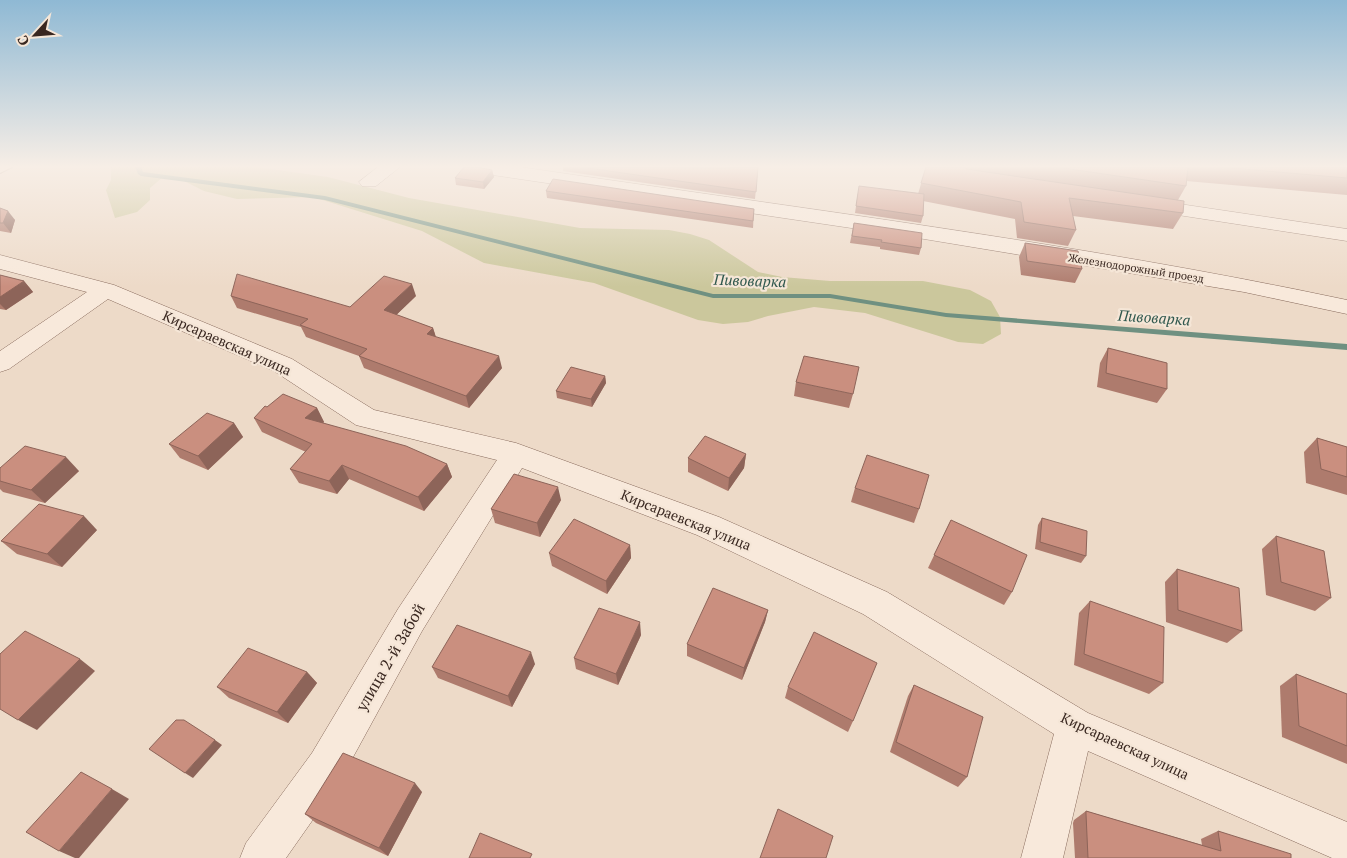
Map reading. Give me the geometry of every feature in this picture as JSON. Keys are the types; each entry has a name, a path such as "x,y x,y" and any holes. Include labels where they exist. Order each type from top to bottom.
{"street":[{"name":"Железнодорожный проезд","path":"752,207 902,229 1244,285 1347,307"},
{"path":"1164,207 1347,235"},
{"name":"Кирсараевская улица","path":"0,262 106,290 282,365 366,418 516,454 708,526 875,603 1076,726 1347,843"},
{"path":"0,363 106,290"},
{"name":"улица 2-й Забой","path":"261,858 326,767 410,620 516,454"},
{"path":"1042,858 1076,726"}],"shaded area":[{"path":"111,207 142,207 137,212 115,218"},
{"path":"345,207 461,207 580,228 669,230 690,234 709,240 758,272 782,277 830,281 923,281 970,290 991,301 1000,317 1001,334 983,344 958,342 865,313 814,307 748,322 723,324 698,320 594,283 484,263 422,231"}],"building":[{"path":"657,207 741,207 754,209 753,221"},
{"path":"863,207 923,207 923,216"},
{"path":"1022,207 1071,207 1076,230 1024,222"},
{"path":"1138,207 1183,207 1183,213"},
{"path":"0,208 8,211 3,223 0,223"},
{"path":"854,223 922,233 921,248 852,236"},
{"path":"1025,243 1078,251 1082,269 1027,261"},
{"path":"237,274 350,307 384,276 412,284 384,310 433,328 427,334 499,356 466,396 359,356 367,349 300,325 308,319 231,296"},
{"path":"0,275 24,281 0,297"},
{"path":"1108,348 1167,363 1167,389 1106,373"},
{"path":"804,356 859,367 853,394 796,382"},
{"path":"571,367 605,376 591,399 556,391"},
{"path":"283,394 317,408 305,418 406,446 447,464 418,497 342,465 329,481 290,469 312,444 254,418 265,406 267,407"},
{"path":"207,413 234,423 198,456 169,444"},
{"path":"705,436 746,454 729,478 688,458"},
{"path":"1317,438 1347,447 1347,477 1321,469"},
{"path":"25,446 66,457 31,490 0,481 0,468"},
{"path":"867,455 929,475 919,509 855,488"},
{"path":"514,474 558,487 537,523 491,509"},
{"path":"39,504 84,516 47,554 1,541"},
{"path":"1042,518 1087,531 1086,556 1040,542"},
{"path":"574,519 630,545 606,581 549,553"},
{"path":"951,520 1027,555 1012,592 934,555"},
{"path":"1276,536 1324,551 1331,598 1281,582"},
{"path":"1177,569 1239,588 1242,631 1178,610"},
{"path":"713,588 768,610 744,668 687,644"},
{"path":"1090,601 1164,627 1163,683 1084,654"},
{"path":"599,608 640,622 616,674 574,658"},
{"path":"457,625 531,652 508,696 432,667"},
{"path":"25,631 80,659 18,720 0,709 0,654"},
{"path":"814,632 877,663 853,721 788,687"},
{"path":"248,648 307,672 277,712 217,687"},
{"path":"1296,674 1347,694 1347,746 1299,726"},
{"path":"914,685 983,717 967,777 896,742"},
{"path":"176,720 184,720 215,740 185,773 149,749"},
{"path":"343,753 415,783 379,848 305,814"},
{"path":"81,772 112,789 59,851 26,832"},
{"path":"778,809 833,836 826,858 760,858"},
{"path":"1086,811 1221,851 1218,831 1291,854 1291,858 1088,858"},
{"path":"480,833 532,854 530,858 469,858"}],"waterway":[{"name":"Пивоварка","path":"361,207 713,296 830,296 946,315 1347,347"}]}
